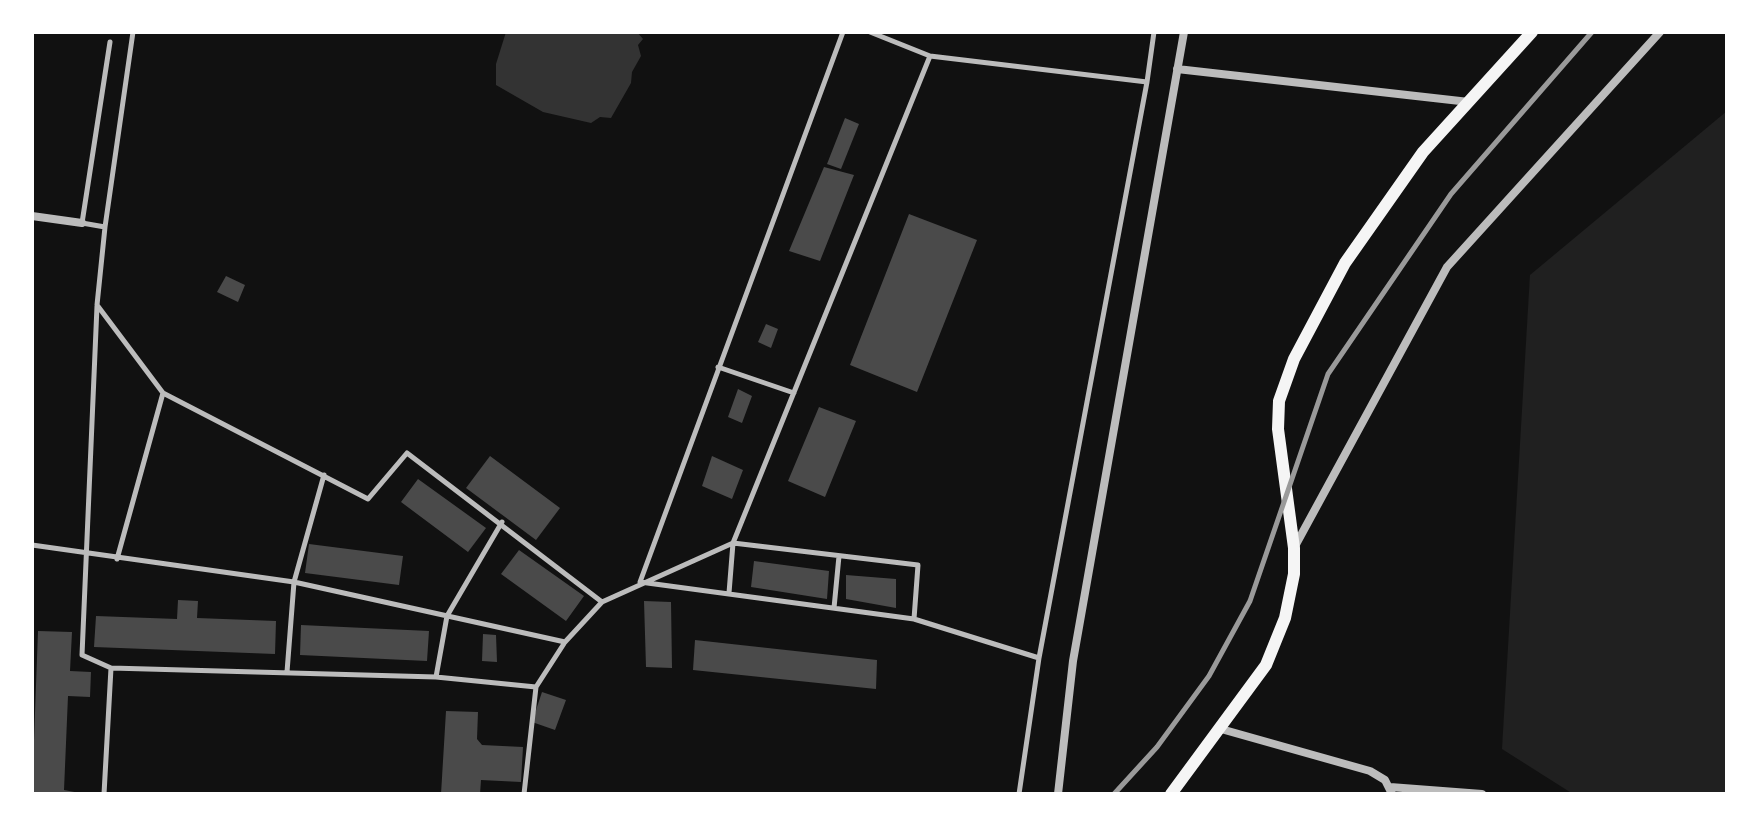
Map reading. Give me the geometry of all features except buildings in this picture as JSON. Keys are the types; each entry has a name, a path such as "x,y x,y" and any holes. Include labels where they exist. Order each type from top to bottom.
{"main road":[{"path":"1171,794 1266,665 1281,630 1294,574 1294,548 1278,429 1279,401 1294,359 1345,263 1423,152 1532,32"}],"street":[{"path":"1058,794 1073,661 1184,32"},
{"path":"1294,548 1447,267 1660,32"},
{"path":"1177,69 1469,102"},
{"path":"32,216 82,223"},
{"path":"1221,729 1361,767 1378,775 1391,791 1482,794"}],"lane":[{"path":"133,32 97,305 82,655 111,668 436,677 536,687"},
{"path":"640,582 843,32"},
{"path":"870,32 930,56 1147,82"},
{"path":"1019,794 1039,658 1154,32"},
{"path":"105,227 82,223 110,42"},
{"path":"729,593 733,543 930,56"},
{"path":"97,305 163,393 368,499 407,453 502,522 602,602"},
{"path":"718,367 794,393"},
{"path":"117,559 163,393"},
{"path":"287,672 294,582 324,475"},
{"path":"436,677 447,616 502,522"},
{"path":"524,794 536,687 565,642 602,602 640,582 733,543 918,565 914,619"},
{"path":"32,545 294,582 565,642"},
{"path":"834,608 839,556"},
{"path":"640,582 914,619 1039,658"},
{"path":"104,794 111,668"}],"shaded area":[{"path":"506,32 637,32 643,39 638,45 641,56 632,72 631,83 611,118 600,117 591,123 543,112 496,85 496,64"},
{"path":"1727,111 1727,794 1573,794 1502,749 1530,275"}],"railway":[{"path":"1114,794 1157,747 1209,676 1250,601 1328,374 1451,194 1592,32"}]}
